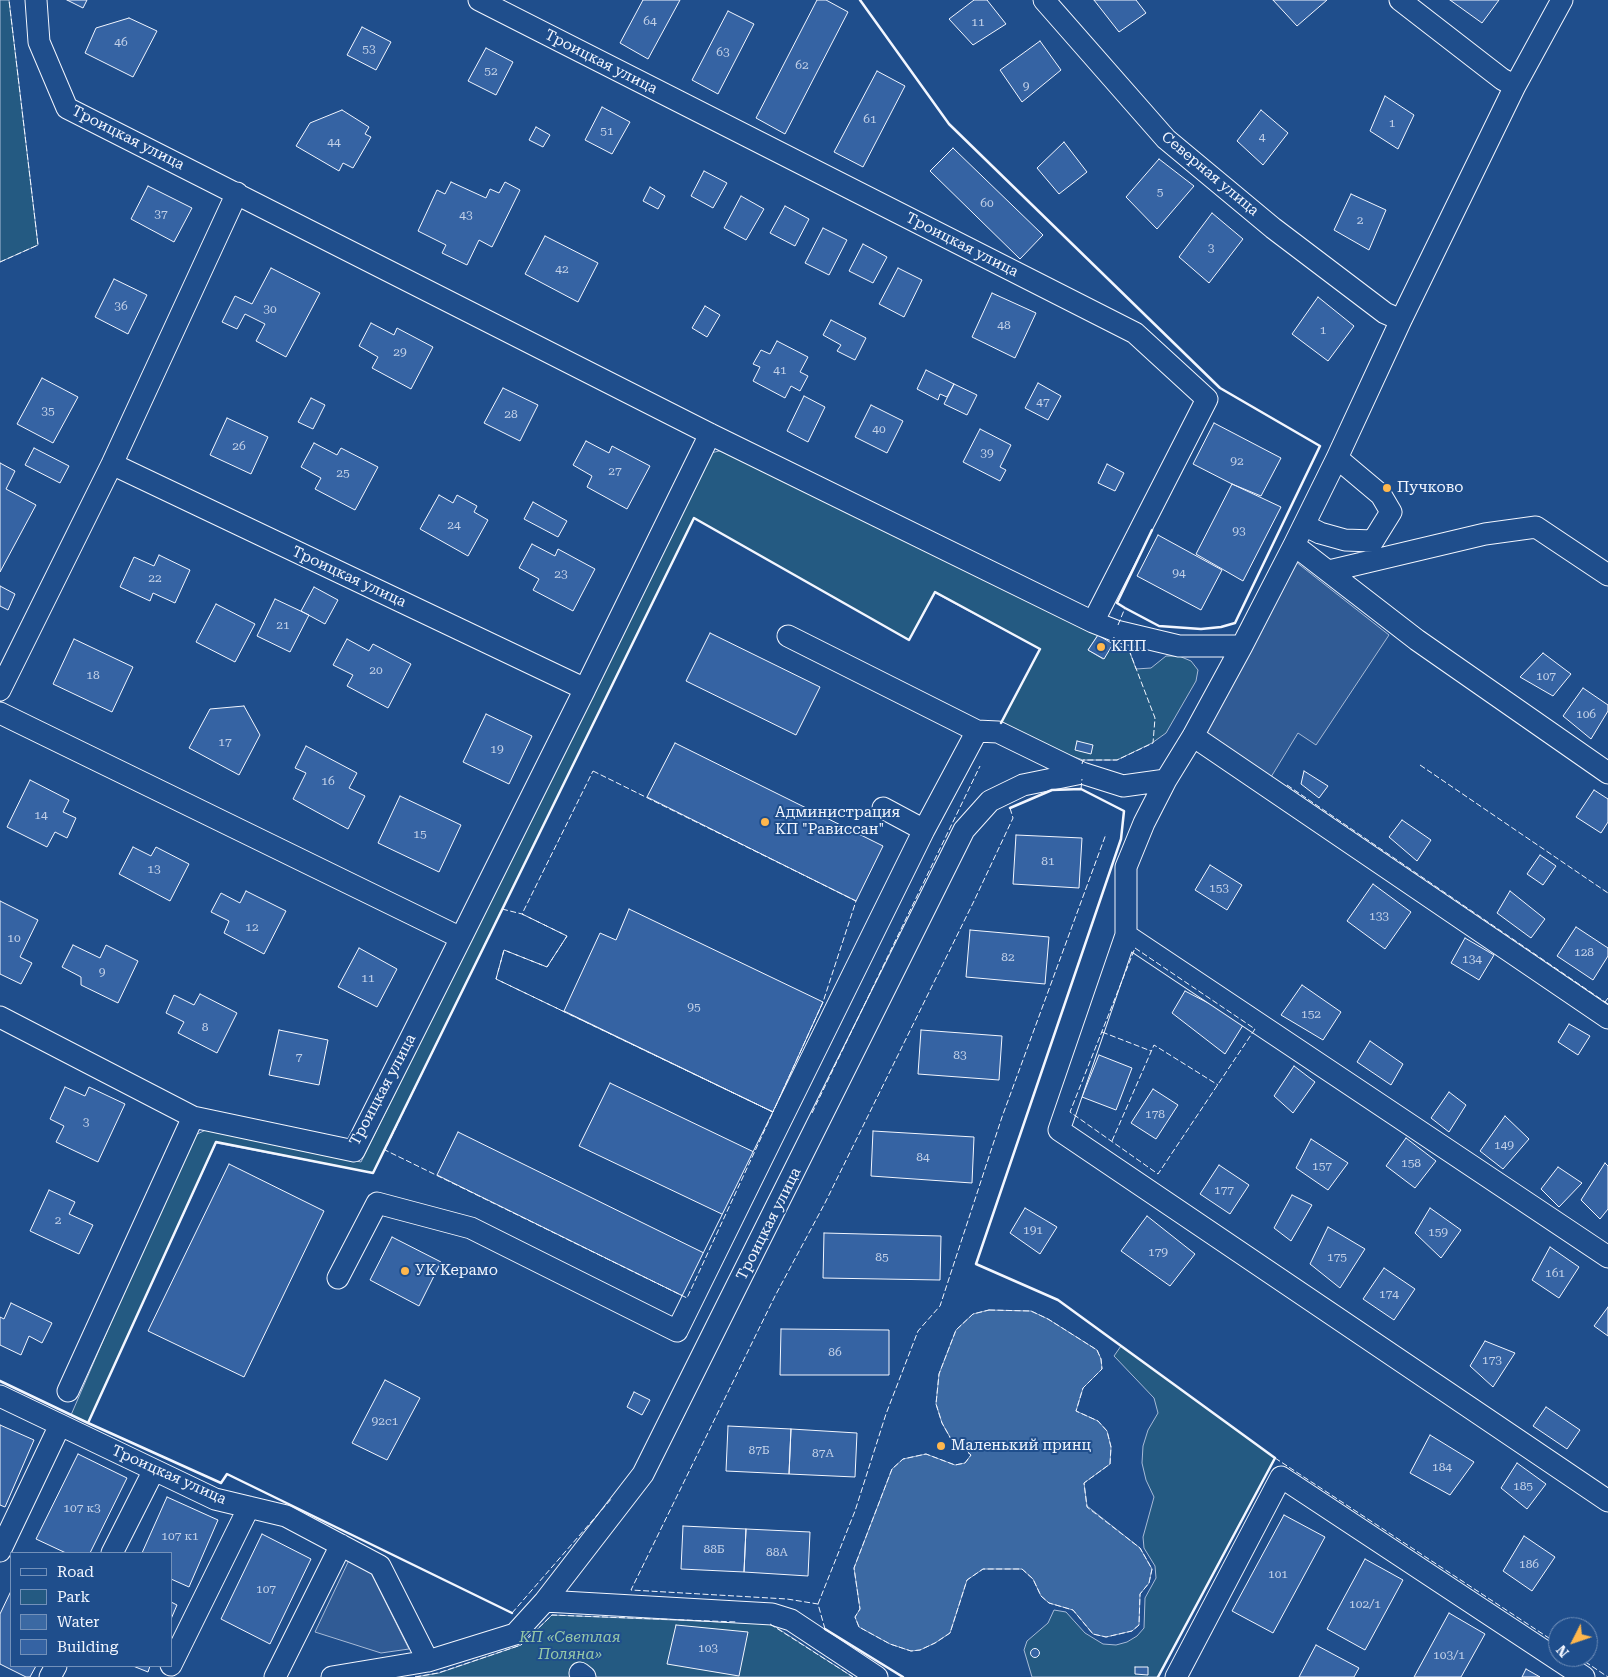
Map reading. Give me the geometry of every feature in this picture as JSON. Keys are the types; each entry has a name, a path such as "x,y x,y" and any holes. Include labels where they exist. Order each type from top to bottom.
{"street":[{"name":"Троицкая улица","path":"36,0 39,42 67,108 710,434 1092,622 1116,631 1179,646 1242,646"},
{"name":"Троицкая улица","path":"479,0 1135,333 1207,399 1092,622"},
{"name":"Северная улица","path":"1044,0 1166,139 1281,233 1385,313 1401,320"},
{"path":"1400,0 1502,79 1516,86"},
{"path":"1562,0 1516,86 1401,320 1294,545 1242,646 1193,736 1166,780 1144,823 1126,867 1126,935 1059,1130 1608,1501"},
{"path":"0,690 112,464 237,193"},
{"name":"Троицкая улица","path":"0,1017 193,1117 354,1151 585,690 710,434"},
{"path":"1304,525 1320,533 1345,540 1373,541 1391,512 1380,495 1337,458"},
{"name":"Троицкая улица","path":"112,464 585,690"},
{"path":"1329,571 1485,534 1536,527 1608,575"},
{"path":"1294,545 1417,640 1608,773"},
{"path":"788,636 977,732 998,732 1082,773 1123,786 1166,780"},
{"path":"0,713 460,938"},
{"path":"338,1278 376,1203 470,1228 677,1331 924,830 977,732"},
{"path":"1193,736 1608,1018"},
{"name":"Троицкая улица","path":"332,1677 428,1661 516,1634 545,1601 643,1474 964,830 990,800 1023,785 1082,773"},
{"path":"883,808 924,830"},
{"path":"1126,935 1608,1257"},
{"path":"68,1391 193,1117"},
{"name":"Троицкая улица","path":"0,1396 215,1499 286,1516 380,1566 428,1661"},
{"path":"0,1551 60,1425"},
{"path":"113,1552 154,1470"},
{"path":"1176,1677 1281,1478 1584,1677"},
{"path":"172,1663 249,1507"},
{"path":"275,1677 340,1545"},
{"path":"545,1601 772,1614 791,1620 877,1677"}],"green space":[{"path":"0,0 9,0 38,245 0,262"},
{"path":"723,450 1098,635 1088,650 1103,659 1113,644 1129,650 1136,669 1151,668 1166,656 1179,656 1191,661 1198,670 1196,681 1166,733 1152,743 1117,760 1083,760 1063,753 1001,723 1040,649 935,593 909,640 694,518 373,1173 216,1143 88,1423 71,1415 191,1137 210,1128 361,1162 711,453"},
{"path":"1121,1346 1275,1458 1158,1677 1032,1677 1024,1650 1027,1641 1048,1623 1054,1610 1066,1612 1085,1633 1103,1644 1116,1645 1127,1642 1137,1636 1144,1628 1145,1598 1156,1578 1155,1566 1144,1548 1143,1537 1154,1497 1146,1480 1142,1463 1143,1446 1148,1430 1158,1413 1154,1398 1114,1356"},
{"name":"КП «Светлая Поляна»","path":"552,1615 771,1624 853,1677 415,1677 439,1673 521,1645"}],"shaded area":[{"path":"1296,562 1389,635 1316,745 1298,733 1271,777 1205,734"},
{"path":"349,1560 369,1569 409,1649 381,1653 315,1632"}],"water":[{"path":"989,1310 1031,1311 1048,1319 1097,1350 1101,1359 1102,1369 1083,1388 1076,1411 1098,1421 1107,1431 1111,1447 1110,1464 1084,1483 1087,1506 1140,1548 1152,1569 1149,1583 1140,1594 1139,1625 1132,1631 1106,1637 1093,1634 1073,1610 1049,1603 1041,1596 1033,1579 1022,1569 983,1569 967,1580 950,1633 920,1650 911,1651 890,1644 859,1627 855,1617 860,1609 854,1568 892,1469 903,1459 926,1454 955,1465 965,1463 971,1455 951,1439 942,1423 936,1404 939,1374 956,1330 973,1314"}],"building":[{"path":"67,0 87,0 83,8"},
{"path":"643,0 680,0 648,59 620,43"},
{"path":"817,0 826,0 848,12 785,134 756,118"},
{"path":"974,0 987,0 1006,24 973,45 949,19"},
{"path":"1094,0 1136,0 1146,13 1119,32"},
{"path":"1273,0 1327,0 1297,26"},
{"path":"1450,0 1499,0 1482,23"},
{"path":"728,11 754,24 718,94 692,80"},
{"path":"129,18 157,31 133,77 85,53 96,28"},
{"path":"362,27 391,42 376,70 347,55"},
{"path":"1040,41 1061,70 1022,102 1000,70"},
{"path":"486,48 513,62 496,95 468,81"},
{"path":"877,71 905,86 863,167 834,152"},
{"path":"1385,96 1414,115 1398,149 1370,131"},
{"path":"602,107 630,122 612,154 585,140"},
{"path":"342,110 369,127 365,134 371,137 353,168 343,163 339,171 296,146 310,123"},
{"path":"1261,110 1288,133 1263,165 1237,141"},
{"path":"536,127 550,135 543,147 529,140"},
{"path":"1064,142 1087,172 1059,194 1037,168"},
{"path":"953,148 1043,235 1020,259 930,171"},
{"path":"1159,159 1194,186 1157,229 1126,197"},
{"path":"704,171 727,183 713,208 691,196"},
{"path":"451,182 486,198 490,189 499,193 505,182 520,190 492,247 479,240 467,265 442,253 446,245 418,231 437,190 445,194"},
{"path":"148,186 192,208 174,242 131,219"},
{"path":"650,187 665,196 658,209 643,201"},
{"path":"1351,194 1386,210 1369,250 1334,230"},
{"path":"741,196 764,209 746,240 724,228"},
{"path":"785,206 809,219 795,246 770,233"},
{"path":"1212,213 1243,239 1209,283 1179,257"},
{"path":"823,228 847,240 829,275 805,263"},
{"path":"545,236 598,263 578,302 525,274"},
{"path":"863,244 887,257 873,283 849,271"},
{"path":"271,268 320,293 286,357 256,341 265,324 245,314 237,329 222,322 235,296 252,304"},
{"path":"898,268 922,280 904,317 879,304"},
{"path":"114,279 147,295 128,334 95,317"},
{"path":"992,293 1036,313 1015,358 972,337"},
{"path":"1318,297 1354,326 1328,361 1292,334"},
{"path":"705,306 720,315 707,337 692,328"},
{"path":"831,320 866,338 855,360 837,351 841,345 823,335"},
{"path":"371,323 394,335 397,328 433,347 411,389 372,368 378,357 359,346"},
{"path":"777,341 808,357 800,372 808,376 800,391 791,386 785,398 753,381 760,367 753,364 761,350 770,354"},
{"path":"926,370 954,384 947,397 940,394 938,400 917,389"},
{"path":"42,378 78,397 53,443 17,424"},
{"path":"1038,383 1061,396 1048,420 1025,408"},
{"path":"954,384 977,395 967,415 944,404"},
{"path":"503,388 538,405 520,441 484,423"},
{"path":"804,396 825,407 808,442 787,431"},
{"path":"311,398 325,405 313,429 298,422"},
{"path":"871,405 903,421 887,453 855,437"},
{"path":"227,418 268,437 251,474 210,455"},
{"path":"1214,423 1281,458 1261,496 1193,464"},
{"path":"980,429 1011,445 1000,467 1006,470 1000,481 963,462"},
{"path":"586,441 609,453 612,446 650,466 627,509 587,487 592,476 573,465"},
{"path":"314,443 337,455 341,448 378,467 355,510 315,489 321,478 301,467"},
{"path":"34,448 69,466 60,483 25,465"},
{"path":"0,463 15,471 6,489 36,505 0,572"},
{"path":"1107,464 1124,473 1115,491 1098,483"},
{"path":"1232,484 1281,507 1243,581 1196,554"},
{"path":"439,495 453,503 457,495 477,506 474,512 488,520 468,556 420,529"},
{"path":"533,502 567,521 558,537 524,519"},
{"path":"1158,535 1222,570 1201,610 1137,576"},
{"path":"532,544 555,556 558,549 595,569 573,611 533,590 539,579 519,568"},
{"path":"159,555 190,570 175,603 153,593 150,601 120,587 134,557 154,566"},
{"path":"0,586 15,594 8,610 0,606"},
{"path":"314,587 338,600 325,624 301,611"},
{"path":"275,599 309,615 290,652 257,636"},
{"path":"216,604 255,624 235,662 196,642"},
{"path":"710,633 820,687 796,735 686,681"},
{"name":"КПП","path":"1098,635 1113,644 1104,659 1088,650"},
{"path":"74,639 133,667 112,712 53,684"},
{"path":"347,639 369,651 373,644 411,664 388,708 347,686 353,675 333,665"},
{"path":"1543,653 1571,674 1553,696 1520,677"},
{"path":"1583,688 1608,705 1608,711 1591,739 1563,716"},
{"path":"244,706 260,735 239,775 189,748 210,709"},
{"path":"486,714 532,736 509,784 463,762"},
{"path":"1077,741 1093,745 1091,754 1075,750"},
{"name":"Администрация КП \"Рависсан\"","path":"675,743 883,846 856,901 647,797"},
{"path":"306,746 357,773 349,788 365,796 348,829 293,799 306,773 295,768"},
{"path":"1304,771 1328,786 1319,798 1301,784"},
{"path":"30,780 69,800 63,812 76,818 67,838 55,832 47,847 7,827"},
{"path":"1594,790 1608,799 1608,822 1601,833 1576,817"},
{"path":"400,796 461,825 439,872 378,843"},
{"path":"1402,820 1431,840 1417,861 1389,837"},
{"path":"1016,835 1082,838 1079,888 1013,884"},
{"path":"133,847 151,856 156,847 189,864 170,901 119,874"},
{"path":"1540,855 1556,866 1543,885 1527,874"},
{"path":"1210,865 1242,885 1227,910 1195,890"},
{"path":"1373,884 1411,912 1385,949 1347,921"},
{"path":"246,891 286,911 264,954 224,933 229,921 211,912 221,893 240,903"},
{"path":"1510,891 1545,919 1531,938 1497,913"},
{"path":"0,901 38,920 20,957 32,963 21,984 0,974"},
{"path":"629,909 823,1002 773,1112 564,1011 600,933 616,940"},
{"path":"1576,927 1608,948 1608,956 1593,980 1557,956"},
{"path":"970,930 1049,937 1045,984 966,977"},
{"path":"1465,938 1494,955 1479,980 1451,963"},
{"path":"73,945 100,958 106,945 138,961 118,1003 81,985 81,977 62,967"},
{"path":"359,948 397,969 377,1007 338,987"},
{"path":"1302,985 1341,1012 1323,1040 1281,1015"},
{"path":"1185,991 1245,1022 1225,1054 1172,1013"},
{"path":"200,994 237,1013 217,1053 178,1033 184,1022 166,1013 174,995 194,1005"},
{"path":"1569,1024 1590,1036 1578,1055 1558,1042"},
{"path":"279,1030 328,1040 319,1085 269,1075"},
{"path":"921,1030 1002,1036 999,1080 918,1074"},
{"path":"1370,1041 1403,1064 1391,1085 1357,1062"},
{"path":"1099,1055 1132,1068 1116,1110 1082,1097"},
{"path":"1294,1066 1315,1082 1293,1113 1274,1096"},
{"path":"610,1083 756,1153 726,1216 579,1146"},
{"path":"65,1087 85,1096 89,1087 125,1104 98,1162 56,1142 64,1126 50,1119"},
{"path":"1153,1089 1178,1105 1156,1139 1131,1123"},
{"path":"1449,1092 1466,1105 1449,1132 1431,1118"},
{"path":"1505,1116 1529,1139 1503,1169 1480,1151"},
{"path":"873,1131 974,1137 972,1183 871,1176"},
{"path":"458,1132 708,1255 687,1298 437,1175"},
{"path":"1406,1138 1436,1161 1415,1188 1386,1166"},
{"path":"1311,1139 1348,1163 1328,1190 1296,1168"},
{"path":"1605,1163 1608,1166 1608,1209 1600,1219 1581,1200"},
{"path":"229,1164 324,1211 244,1377 148,1331"},
{"path":"1219,1165 1249,1185 1230,1214 1200,1194"},
{"path":"1558,1167 1582,1183 1559,1207 1541,1189"},
{"path":"49,1190 75,1202 69,1214 93,1225 79,1254 30,1231"},
{"path":"1292,1195 1312,1205 1291,1241 1274,1228"},
{"path":"1025,1208 1057,1227 1040,1254 1010,1233"},
{"path":"1430,1208 1461,1230 1441,1258 1415,1233"},
{"path":"1147,1216 1195,1254 1170,1286 1121,1251"},
{"path":"1328,1227 1365,1249 1340,1288 1310,1264"},
{"path":"824,1233 941,1236 940,1280 823,1278"},
{"name":"УК Керамо","path":"392,1237 441,1262 419,1306 370,1280"},
{"path":"1550,1247 1579,1267 1559,1298 1532,1280"},
{"path":"1384,1268 1415,1289 1394,1320 1363,1299"},
{"path":"11,1303 52,1323 42,1343 29,1336 21,1355 0,1345 0,1317 4,1319"},
{"path":"1608,1307 1608,1336 1594,1326"},
{"path":"781,1329 889,1330 889,1375 780,1375"},
{"path":"1485,1341 1515,1353 1493,1387 1470,1366"},
{"path":"385,1380 420,1398 387,1460 352,1443"},
{"path":"634,1392 650,1400 642,1415 627,1407"},
{"path":"1546,1407 1580,1430 1567,1449 1533,1426"},
{"path":"0,1425 34,1440 5,1507 0,1505"},
{"path":"728,1426 791,1429 789,1474 726,1471"},
{"path":"791,1429 857,1433 855,1477 789,1474"},
{"path":"1430,1435 1474,1462 1450,1495 1410,1473"},
{"path":"78,1454 127,1478 90,1552 64,1552 36,1539"},
{"path":"1517,1463 1546,1484 1527,1509 1501,1488"},
{"path":"167,1497 218,1520 189,1587 172,1579 172,1552 142,1552"},
{"path":"1284,1515 1325,1537 1273,1633 1232,1611"},
{"path":"683,1526 746,1529 744,1572 681,1569"},
{"path":"746,1529 810,1532 808,1576 744,1572"},
{"path":"262,1534 311,1559 270,1644 221,1619"},
{"path":"1524,1536 1555,1557 1532,1591 1503,1571"},
{"path":"1365,1559 1403,1580 1365,1650 1327,1629"},
{"path":"10,1593 10,1667 35,1667 30,1677 26,1677 0,1664 0,1614"},
{"path":"172,1602 177,1605 172,1617"},
{"path":"1449,1613 1485,1634 1461,1677 1414,1677"},
{"path":"676,1625 748,1632 739,1676 667,1664"},
{"path":"1316,1645 1359,1668 1354,1677 1299,1677"},
{"path":"1035,1649 1039,1653 1035,1657 1031,1653"},
{"path":"136,1667 150,1667 148,1672"},
{"path":"1135,1667 1148,1667 1148,1675 1135,1674"},
{"path":"1526,1669 1540,1677 1522,1677"}],"fence":[{"path":"0,262 38,245 9,0"},
{"path":"1118,625 1125,608"},
{"path":"1082,764 1083,760 1117,760 1153,743 1155,718 1129,650 1113,644 1114,637"},
{"path":"1420,765 1608,893"},
{"path":"812,1113 980,766"},
{"path":"593,771 856,901 823,1002 773,1112 496,979 504,950 547,967 567,936 522,914 593,771"},
{"path":"1081,789 1082,779"},
{"path":"1287,785 1608,1004"},
{"path":"825,1629 818,1604 787,1599 631,1590 775,1296 825,1203 974,901 1013,818 1010,808"},
{"path":"818,1604 855,1511 886,1414 918,1331 940,1306 1002,1117 1106,834"},
{"path":"502,909 522,914 567,936 547,967 504,950 496,979 773,1112 687,1298 385,1150 502,909"},
{"path":"1135,948 1255,1029 1158,1174 1070,1112 1135,948"},
{"path":"1605,1002 1608,998"},
{"path":"1102,1032 1151,1051"},
{"path":"1112,1141 1154,1045 1218,1085"},
{"path":"989,1310 1031,1311 1048,1319 1097,1350 1101,1359 1102,1369 1083,1388 1076,1411 1098,1421 1107,1431 1111,1447 1110,1464 1084,1483 1087,1507 1140,1548 1152,1569 1149,1583 1140,1594 1139,1625 1132,1631 1106,1637 1093,1634 1073,1610 1049,1603 1041,1596 1033,1579 1022,1569 983,1569 967,1580 950,1633 920,1650 911,1651 890,1644 859,1627 855,1617 860,1609 854,1568 892,1469 903,1459 926,1454 955,1465 965,1463 971,1455 951,1439 942,1423 936,1404 939,1374 956,1330 973,1314 989,1310"},
{"path":"1275,1458 1548,1637"},
{"path":"512,1613 612,1498"},
{"path":"415,1677 438,1673 521,1645 552,1615 737,1622"},
{"path":"770,1624 853,1677"},
{"path":"1593,1667 1608,1677"}],"wall":[{"path":"860,0 949,124 1220,388 1320,446 1235,623 1221,627 1201,629 1159,626 1117,603 1152,530"},
{"path":"88,1423 216,1142 373,1173 694,518 909,640 935,592 1040,649 1001,723"},
{"path":"1010,808 1052,790 1081,789 1124,811 1121,839 976,1264 1058,1300 1275,1458 1158,1677"},
{"path":"0,1381 221,1483 227,1474 512,1613"},
{"path":"825,1629 903,1677"}],"place":[{"name":"Пучково","path":"1387,488"},
{"name":"КПП","path":"1101,647"},
{"name":"Администрация КП \"Рависсан\"","path":"765,822"},
{"name":"УК Керамо","path":"405,1271"},
{"name":"Маленький принц","path":"941,1446"}]}
